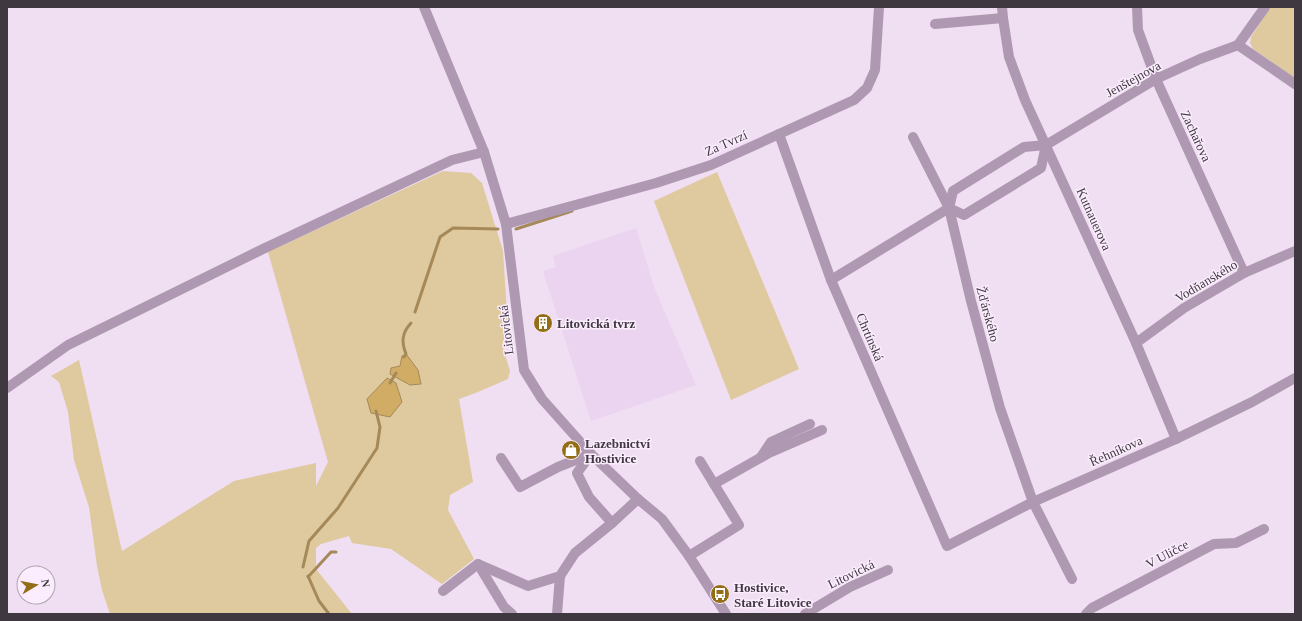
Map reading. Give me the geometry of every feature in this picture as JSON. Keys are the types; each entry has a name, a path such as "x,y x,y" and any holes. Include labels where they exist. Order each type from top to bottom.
{"street":[{"name":"Litovická","path":"424,7 484,152 506,224 524,370 542,399 590,454 638,499 662,519 689,556 726,614"},
{"name":"Za Tvrzí","path":"506,224 656,183 704,167 854,100 867,88 875,70 879,7"},
{"name":"Kutnauerova","path":"1002,7 1009,57 1025,100 1136,343 1176,439"},
{"name":"Zachařova","path":"1137,7 1138,30 1156,80 1244,273"},
{"path":"1264,7 1238,45 1295,84"},
{"path":"934,24 1003,18"},
{"name":"Jenštejnova","path":"949,208 953,191 1024,147 1046,145 1156,80 1200,59 1238,45"},
{"name":"Chrtínská","path":"779,134 831,280 947,546"},
{"name":"Žďárského","path":"913,137 949,208 971,300 1000,408 1033,502 1072,579"},
{"path":"831,280 949,208 964,215 1041,168 1046,145"},
{"path":"7,388 68,345 263,249 452,160 484,152"},
{"name":"Vodňanského","path":"1136,343 1184,308 1244,273 1295,251"},
{"name":"Řehníkova","path":"947,546 1033,502 1176,439 1252,402 1295,378"},
{"path":"759,459 771,442 810,424"},
{"path":"714,484 769,453 822,430"},
{"path":"501,458 520,487 558,467 590,454"},
{"path":"590,454 577,473 589,497 612,523"},
{"path":"689,556 738,525 700,461"},
{"path":"557,614 560,576 575,553 612,523 638,499"},
{"name":"V Uličce","path":"1093,612 1214,544 1236,543 1264,529"},
{"path":"478,564 528,586 560,576"},
{"path":"443,591 478,564"},
{"path":"478,564 504,607 512,614"},
{"name":"Litovická","path":"805,614 850,587 888,570"}],"shaded area":[{"path":"1270,7 1295,7 1295,78 1253,49 1250,43 1251,37"},
{"path":"443,171 471,173 482,183 503,251 508,329 502,345 510,371 508,379 459,399 473,482 450,495 448,510 474,559 442,584 391,549 352,543 349,536 321,544 316,548 316,569 352,614 110,614 102,590 97,566 89,507 74,460 68,412 59,382 51,376 79,360 122,551 234,481 316,463 316,486 328,462 268,252"},
{"path":"717,172 799,369 731,400 654,201"},
{"path":"636,228 654,287 696,385 591,421 543,271 556,267 553,256"},
{"path":"406,354 418,370 421,384 410,385 390,374 391,368 400,366 402,356"},
{"path":"387,378 396,383 402,402 390,417 371,413 367,399"}],"waterway":[{"path":"516,229 572,211"},
{"path":"415,312 440,237 453,228 498,229"},
{"path":"404,357 406,354 403,345 403,337 411,323"},
{"path":"390,383 396,373"},
{"path":"303,567 309,541 338,508 377,448 380,427 376,411"},
{"path":"308,577 331,552 336,552"},
{"path":"308,576 319,601 329,614"}],"place":[{"name":"Litovická tvrz","path":"543,323"},
{"name":"Lazebnictví Hostivice","path":"571,450"},
{"name":"Hostivice, Staré Litovice","path":"720,594"}]}
